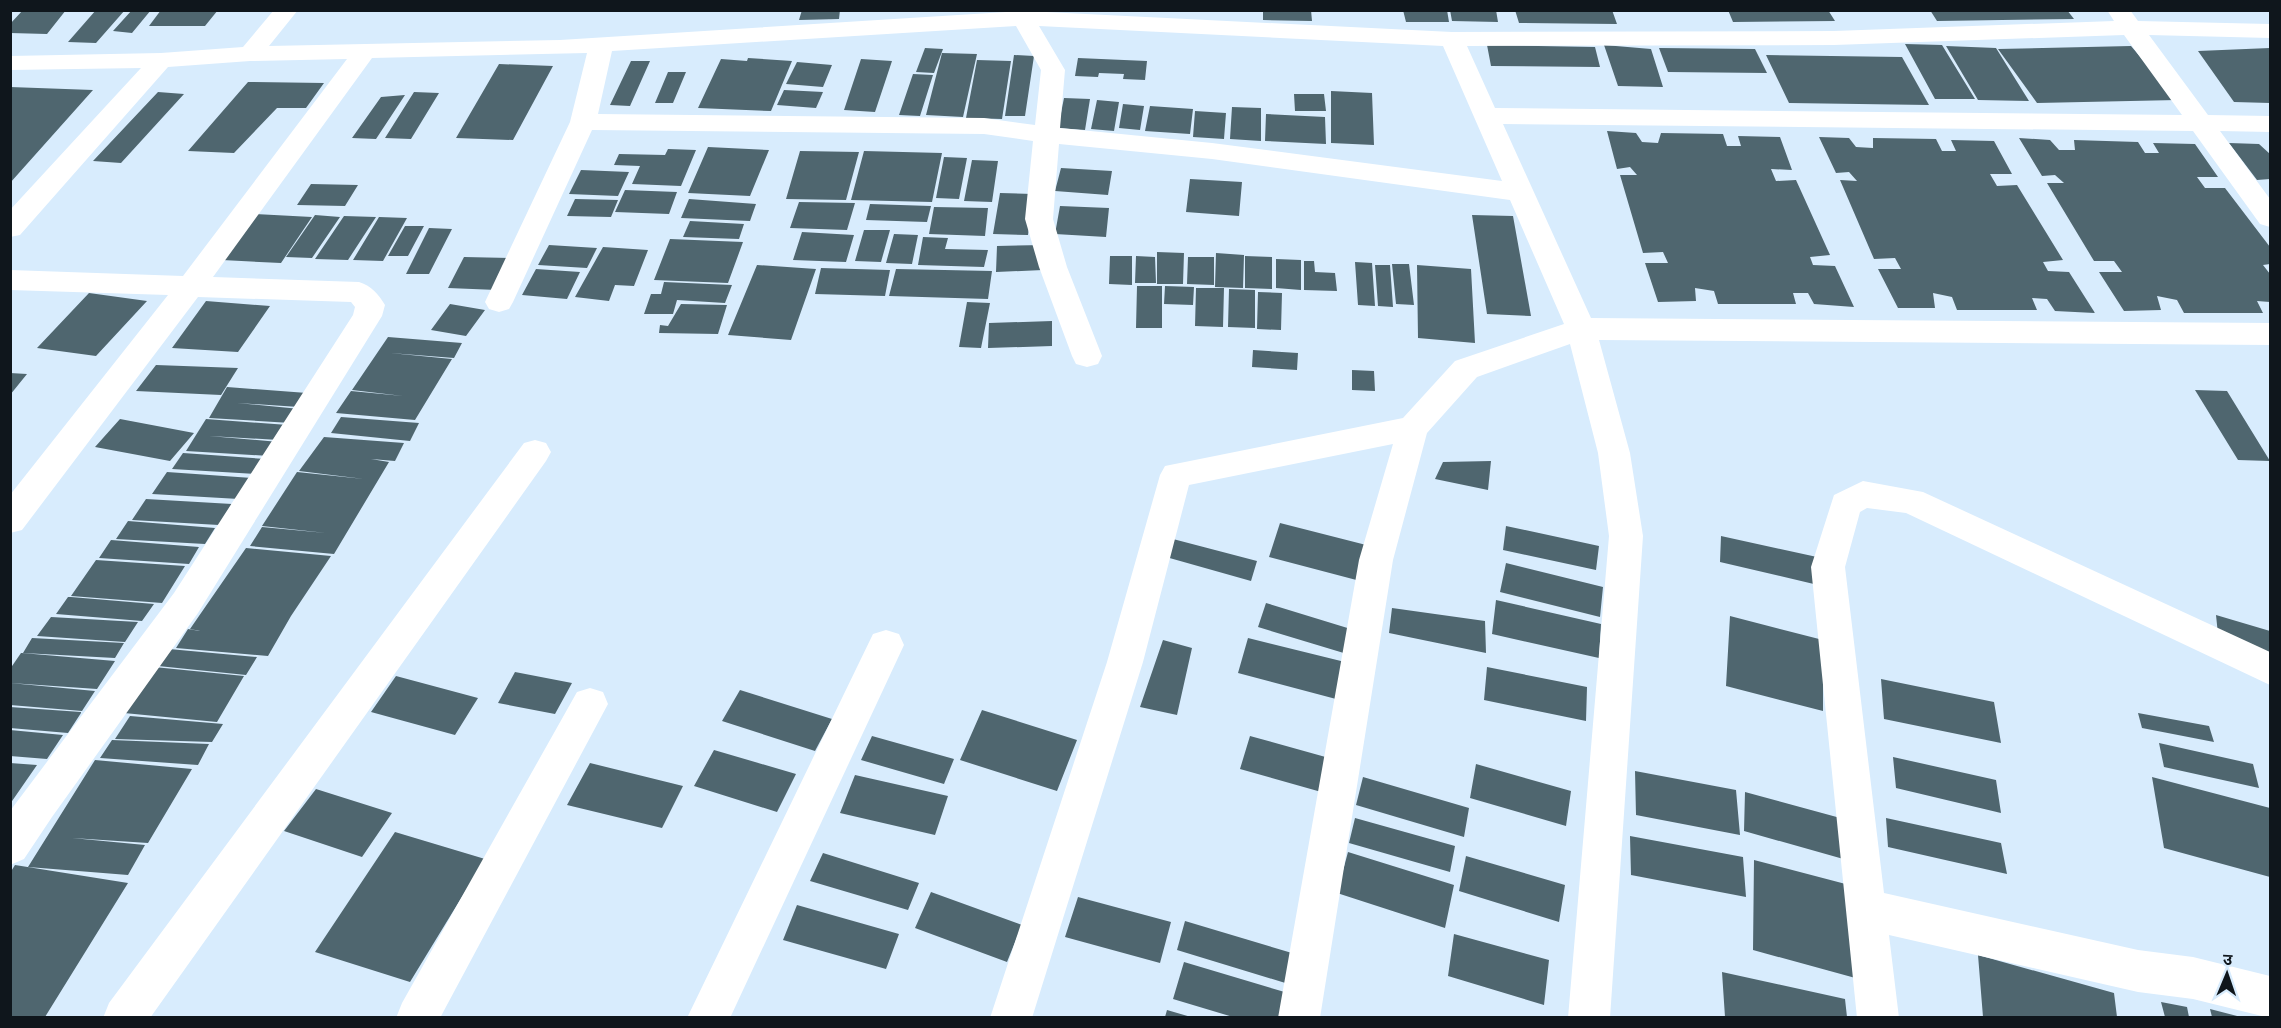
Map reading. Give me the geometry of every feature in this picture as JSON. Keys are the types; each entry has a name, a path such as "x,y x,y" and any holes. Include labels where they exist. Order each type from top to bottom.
{"street":[{"path":"250,54 287,10"},
{"path":"1019,14 1053,70 1045,135 1039,219 1053,267 1087,356"},
{"path":"10,63 601,45 1019,14 1452,39 1834,38 2124,19 2271,30"},
{"path":"2124,19 2271,218"},
{"path":"1452,39 1581,329 1614,453 1626,536 1589,1017"},
{"path":"499,302 583,122 601,45"},
{"path":"10,520 190,287 365,51"},
{"path":"10,228 161,60"},
{"path":"1487,116 2271,124"},
{"path":"583,122 984,126 1045,135 1212,151 1522,193"},
{"path":"10,280 359,292 370,305 367,316 186,603 38,804 10,846"},
{"path":"1299,1017 1376,560 1413,428 1466,369 1581,329 2271,334"},
{"path":"1011,1017 1125,662 1176,475 1413,428"},
{"path":"123,1017 535,452"},
{"path":"1878,1017 1828,567 1846,504 1863,494 1911,501 2271,669"},
{"path":"708,1017 886,645"},
{"path":"417,1017 590,704"},
{"path":"1866,909 2138,971 2193,978 2271,998"}],"building":[{"path":"23,10 66,10 47,34 10,33 10,24"},
{"path":"96,10 125,10 96,43 68,42"},
{"path":"132,10 151,10 132,33 113,31"},
{"path":"161,10 218,10 205,26 149,26"},
{"path":"802,10 840,10 839,19 799,20"},
{"path":"1263,10 1311,10 1312,21 1263,20"},
{"path":"1403,10 1447,10 1449,22 1406,22"},
{"path":"1450,10 1496,10 1498,22 1452,21"},
{"path":"1515,10 1612,10 1617,24 1519,23"},
{"path":"1728,10 1828,10 1835,21 1733,22"},
{"path":"1930,10 2067,10 2074,19 1937,21"},
{"path":"1905,44 1942,45 1975,99 1935,99"},
{"path":"1487,45 1595,47 1600,67 1491,66"},
{"path":"1604,45 1651,49 1663,87 1618,86"},
{"path":"1946,46 1996,48 2029,101 1978,100"},
{"path":"2131,46 2177,100 2037,103 1998,49"},
{"path":"925,48 943,49 934,73 916,72"},
{"path":"1659,48 1755,49 1767,73 1668,72"},
{"path":"2270,48 2270,103 2234,102 2198,51"},
{"path":"942,53 977,54 963,117 926,115"},
{"path":"1014,55 1034,56 1025,116 1005,116"},
{"path":"1766,55 1902,57 1929,105 1789,103"},
{"path":"748,58 792,61 771,111 698,108 721,59 747,61"},
{"path":"1078,58 1147,61 1145,80 1123,79 1124,74 1099,73 1098,77 1075,76"},
{"path":"861,59 892,61 875,112 844,110"},
{"path":"977,60 1011,61 1002,119 966,118"},
{"path":"631,61 650,61 630,106 610,105"},
{"path":"797,62 832,65 823,87 786,84"},
{"path":"499,64 553,66 513,140 456,138"},
{"path":"668,72 686,72 673,103 655,103"},
{"path":"913,74 933,75 920,116 899,115"},
{"path":"248,82 324,83 306,108 277,108 234,153 188,151"},
{"path":"10,87 93,90 10,183"},
{"path":"784,90 823,92 816,108 777,105"},
{"path":"1331,91 1372,93 1374,145 1331,143"},
{"path":"158,92 184,94 121,163 93,161"},
{"path":"414,92 439,93 411,139 385,138"},
{"path":"1294,94 1324,94 1326,111 1295,111"},
{"path":"405,95 376,139 352,138 381,97"},
{"path":"1064,98 1090,99 1085,130 1058,128"},
{"path":"1097,100 1119,102 1114,131 1091,129"},
{"path":"1123,104 1144,106 1140,130 1119,128"},
{"path":"1150,106 1193,109 1190,134 1145,131"},
{"path":"1232,107 1261,108 1261,141 1230,139"},
{"path":"1195,111 1226,113 1224,139 1193,137"},
{"path":"1266,114 1325,117 1326,144 1265,141"},
{"path":"1607,131 1636,133 1642,142 1658,143 1661,133 1723,134 1727,146 1741,146 1738,136 1780,137 1792,170 1771,169 1776,181 1796,180 1830,255 1810,257 1813,265 1835,266 1854,307 1814,304 1808,293 1793,293 1796,304 1718,304 1714,291 1695,288 1696,301 1658,302 1645,263 1668,263 1663,252 1643,253 1620,175 1637,175 1630,167 1617,169"},
{"path":"1819,137 1849,138 1856,147 1873,148 1873,138 1936,139 1942,151 1956,151 1951,140 1994,141 2012,174 1990,174 1997,186 2017,185 2063,260 2043,262 2048,271 2069,272 2095,313 2055,311 2047,299 2032,298 2037,310 1957,310 1952,297 1933,293 1935,308 1898,308 1878,269 1901,269 1895,258 1874,259 1840,180 1857,181 1849,172 1836,173"},
{"path":"2019,138 2050,140 2059,150 2075,150 2074,140 2138,142 2145,153 2159,153 2153,143 2195,144 2218,177 2197,177 2205,188 2225,188 2270,247 2270,264 2263,265 2270,274 2270,302 2257,301 2263,313 2184,313 2177,300 2157,296 2161,310 2124,311 2099,272 2122,272 2114,261 2094,261 2047,183 2064,183 2055,175 2042,176"},
{"path":"2229,143 2259,144 2270,154 2270,179 2257,180"},
{"path":"708,147 769,150 750,196 688,193"},
{"path":"668,149 696,150 681,186 632,184 640,166 614,165 619,154 665,155"},
{"path":"800,151 859,152 846,200 786,199"},
{"path":"864,151 942,153 932,202 851,200"},
{"path":"944,157 967,158 959,199 936,198"},
{"path":"972,160 998,161 992,202 964,201"},
{"path":"1061,168 1112,171 1108,195 1055,191"},
{"path":"581,170 629,172 618,196 569,194"},
{"path":"1190,179 1242,182 1239,216 1186,212"},
{"path":"311,184 358,185 345,206 297,205"},
{"path":"625,190 677,192 669,214 615,212"},
{"path":"1000,193 1033,194 1028,235 993,234"},
{"path":"575,199 618,200 611,217 567,216"},
{"path":"689,199 756,204 750,221 681,218"},
{"path":"799,202 855,203 847,230 790,228"},
{"path":"870,204 931,206 927,222 866,220"},
{"path":"1060,206 1109,208 1106,237 1055,234"},
{"path":"934,207 988,208 985,236 929,234"},
{"path":"255,214 312,217 281,263 222,260"},
{"path":"315,215 340,217 312,258 286,257"},
{"path":"1472,215 1513,216 1531,316 1487,314"},
{"path":"344,216 376,217 348,260 315,259"},
{"path":"379,217 407,218 383,261 353,260"},
{"path":"690,221 744,224 739,239 683,237"},
{"path":"405,226 424,226 408,256 388,256"},
{"path":"429,228 452,229 429,274 406,274"},
{"path":"864,230 890,230 881,262 855,261"},
{"path":"802,232 854,235 846,262 793,260"},
{"path":"894,234 918,235 912,264 886,263"},
{"path":"923,237 948,238 945,249 988,250 984,267 918,265"},
{"path":"670,239 743,242 728,283 654,280"},
{"path":"549,245 597,248 587,268 538,265"},
{"path":"1044,245 1043,270 996,272 997,246"},
{"path":"603,247 648,250 634,286 615,285 609,301 575,297"},
{"path":"1157,252 1184,253 1183,284 1157,284"},
{"path":"1216,253 1244,255 1243,288 1215,287"},
{"path":"1110,256 1132,256 1132,285 1109,284"},
{"path":"1136,256 1155,257 1156,283 1135,283"},
{"path":"1245,256 1272,257 1272,289 1245,288"},
{"path":"464,257 512,258 497,290 448,288"},
{"path":"1188,257 1214,257 1214,285 1187,284"},
{"path":"1276,259 1301,260 1301,290 1276,288"},
{"path":"1304,261 1314,261 1315,272 1335,273 1337,291 1304,290"},
{"path":"1355,262 1372,263 1375,306 1358,305"},
{"path":"1392,264 1409,264 1414,305 1396,304"},
{"path":"757,265 816,269 791,340 728,335"},
{"path":"1375,265 1390,265 1393,307 1378,306"},
{"path":"1417,265 1471,269 1475,343 1418,338"},
{"path":"821,268 890,270 885,296 815,294"},
{"path":"536,269 580,272 567,299 522,295"},
{"path":"896,269 992,271 988,299 889,296"},
{"path":"664,282 732,285 725,303 677,300 673,314 644,314 651,294 661,294"},
{"path":"1137,286 1162,286 1162,328 1136,328"},
{"path":"1165,286 1194,287 1193,305 1164,304"},
{"path":"1196,288 1224,288 1223,327 1195,326"},
{"path":"1229,289 1255,290 1255,328 1228,327"},
{"path":"1258,292 1282,293 1281,330 1257,329"},
{"path":"89,293 147,301 96,356 37,348"},
{"path":"206,301 270,306 238,352 172,348"},
{"path":"967,302 990,303 981,348 959,347"},
{"path":"450,304 485,310 466,336 431,330"},
{"path":"681,304 727,305 718,334 659,333 660,325 668,326"},
{"path":"1052,321 1052,346 988,348 989,323"},
{"path":"388,337 462,343 454,358 390,353 452,359 415,420 336,413 351,391 403,396 352,390"},
{"path":"1253,350 1298,353 1297,370 1252,367"},
{"path":"156,365 238,368 221,395 136,391"},
{"path":"1352,370 1374,371 1375,391 1352,390"},
{"path":"10,373 27,374 10,395"},
{"path":"227,387 307,393 299,407 237,403 300,409 291,423 209,418"},
{"path":"2195,390 2227,391 2270,461 2238,460"},
{"path":"341,417 419,423 410,441 331,433"},
{"path":"120,419 194,433 170,461 95,447"},
{"path":"206,419 288,425 279,440 209,436 279,442 269,456 186,451"},
{"path":"324,437 404,443 395,461 371,459 389,462 334,554 250,546 262,527 326,533 262,526 297,472 364,479 299,471"},
{"path":"183,453 266,459 257,474 172,469"},
{"path":"1491,461 1488,490 1435,479 1443,462"},
{"path":"167,472 252,478 239,499 152,494"},
{"path":"146,499 232,504 219,525 132,520"},
{"path":"128,521 215,528 205,544 116,539"},
{"path":"1280,523 1374,547 1364,582 1269,557"},
{"path":"1506,526 1599,546 1596,570 1503,550"},
{"path":"1721,536 1817,557 1818,585 1720,562"},
{"path":"1173,539 1257,561 1251,581 1166,557"},
{"path":"111,540 199,547 189,564 99,558"},
{"path":"246,548 331,556 291,616 268,656 176,648 188,629 200,631 190,629"},
{"path":"96,560 185,566 162,603 71,596"},
{"path":"1506,563 1603,587 1600,617 1500,592"},
{"path":"68,597 154,604 142,621 56,614"},
{"path":"1496,600 1601,624 1599,658 1492,634"},
{"path":"1266,603 1354,630 1347,654 1258,627"},
{"path":"1392,608 1485,621 1486,653 1389,633"},
{"path":"2216,615 2270,631 2270,659 2219,644"},
{"path":"1730,616 1823,640 1823,711 1726,686"},
{"path":"51,617 138,622 125,642 37,636"},
{"path":"32,638 124,643 115,658 23,653"},
{"path":"1248,638 1345,662 1336,699 1238,673"},
{"path":"1163,640 1192,648 1177,715 1140,707"},
{"path":"169,649 257,657 246,675 158,666"},
{"path":"21,653 115,661 97,689 10,683 10,669"},
{"path":"154,667 244,676 217,722 124,713"},
{"path":"1487,667 1587,687 1586,721 1484,700"},
{"path":"515,672 572,683 555,714 498,703"},
{"path":"396,676 478,698 455,735 371,712"},
{"path":"1881,679 1994,702 2001,743 1884,719"},
{"path":"10,683 95,691 82,711 10,705"},
{"path":"740,690 832,719 815,751 722,721"},
{"path":"10,707 81,713 68,733 10,728"},
{"path":"982,710 1077,740 1057,791 960,760"},
{"path":"2138,713 2209,726 2214,742 2142,728"},
{"path":"130,716 223,724 212,742 115,739"},
{"path":"10,730 63,735 47,759 10,756"},
{"path":"872,736 954,759 944,784 861,760"},
{"path":"1250,736 1347,763 1339,797 1240,769"},
{"path":"112,740 209,744 198,765 100,758"},
{"path":"2159,743 2253,764 2259,788 2164,767"},
{"path":"714,750 796,774 777,812 694,786"},
{"path":"1893,757 1996,780 2001,813 1896,788"},
{"path":"95,760 192,769 148,843 72,838 145,845 128,875 28,867"},
{"path":"10,763 37,765 10,804"},
{"path":"590,763 683,786 662,828 567,805"},
{"path":"1476,764 1571,791 1566,826 1470,798"},
{"path":"1635,771 1736,790 1740,835 1636,815"},
{"path":"855,775 948,796 935,835 840,813"},
{"path":"1363,777 1469,808 1464,837 1356,805"},
{"path":"2152,777 2270,808 2270,877 2164,848"},
{"path":"316,789 392,813 362,857 284,831"},
{"path":"1745,792 1855,822 1854,862 1744,831"},
{"path":"1355,818 1455,846 1450,872 1349,843"},
{"path":"1886,818 2001,843 2007,874 1888,847"},
{"path":"395,832 485,859 410,982 315,952"},
{"path":"1630,836 1743,857 1746,897 1631,875"},
{"path":"1348,852 1454,885 1445,928 1337,893"},
{"path":"823,853 919,883 908,910 810,881"},
{"path":"1466,856 1565,885 1559,922 1459,891"},
{"path":"1754,860 1857,887 1859,979 1753,950"},
{"path":"15,865 128,883 45,1017 10,1017 10,873"},
{"path":"931,892 1022,925 1007,962 915,928"},
{"path":"1078,897 1171,922 1160,963 1065,937"},
{"path":"797,905 899,934 886,969 783,940"},
{"path":"1185,921 1302,956 1295,986 1177,950"},
{"path":"1454,934 1549,960 1544,1005 1448,976"},
{"path":"1978,955 2114,993 2117,1017 1983,1017"},
{"path":"1184,962 1288,993 1283,1017 1233,1017 1173,999"},
{"path":"1722,972 1845,999 1847,1017 1725,1017"},
{"path":"2161,1002 2187,1007 2189,1017 2165,1017"},
{"path":"2210,1009 2241,1017 2212,1017"},
{"path":"1167,1010 1191,1017 1165,1017"}]}
